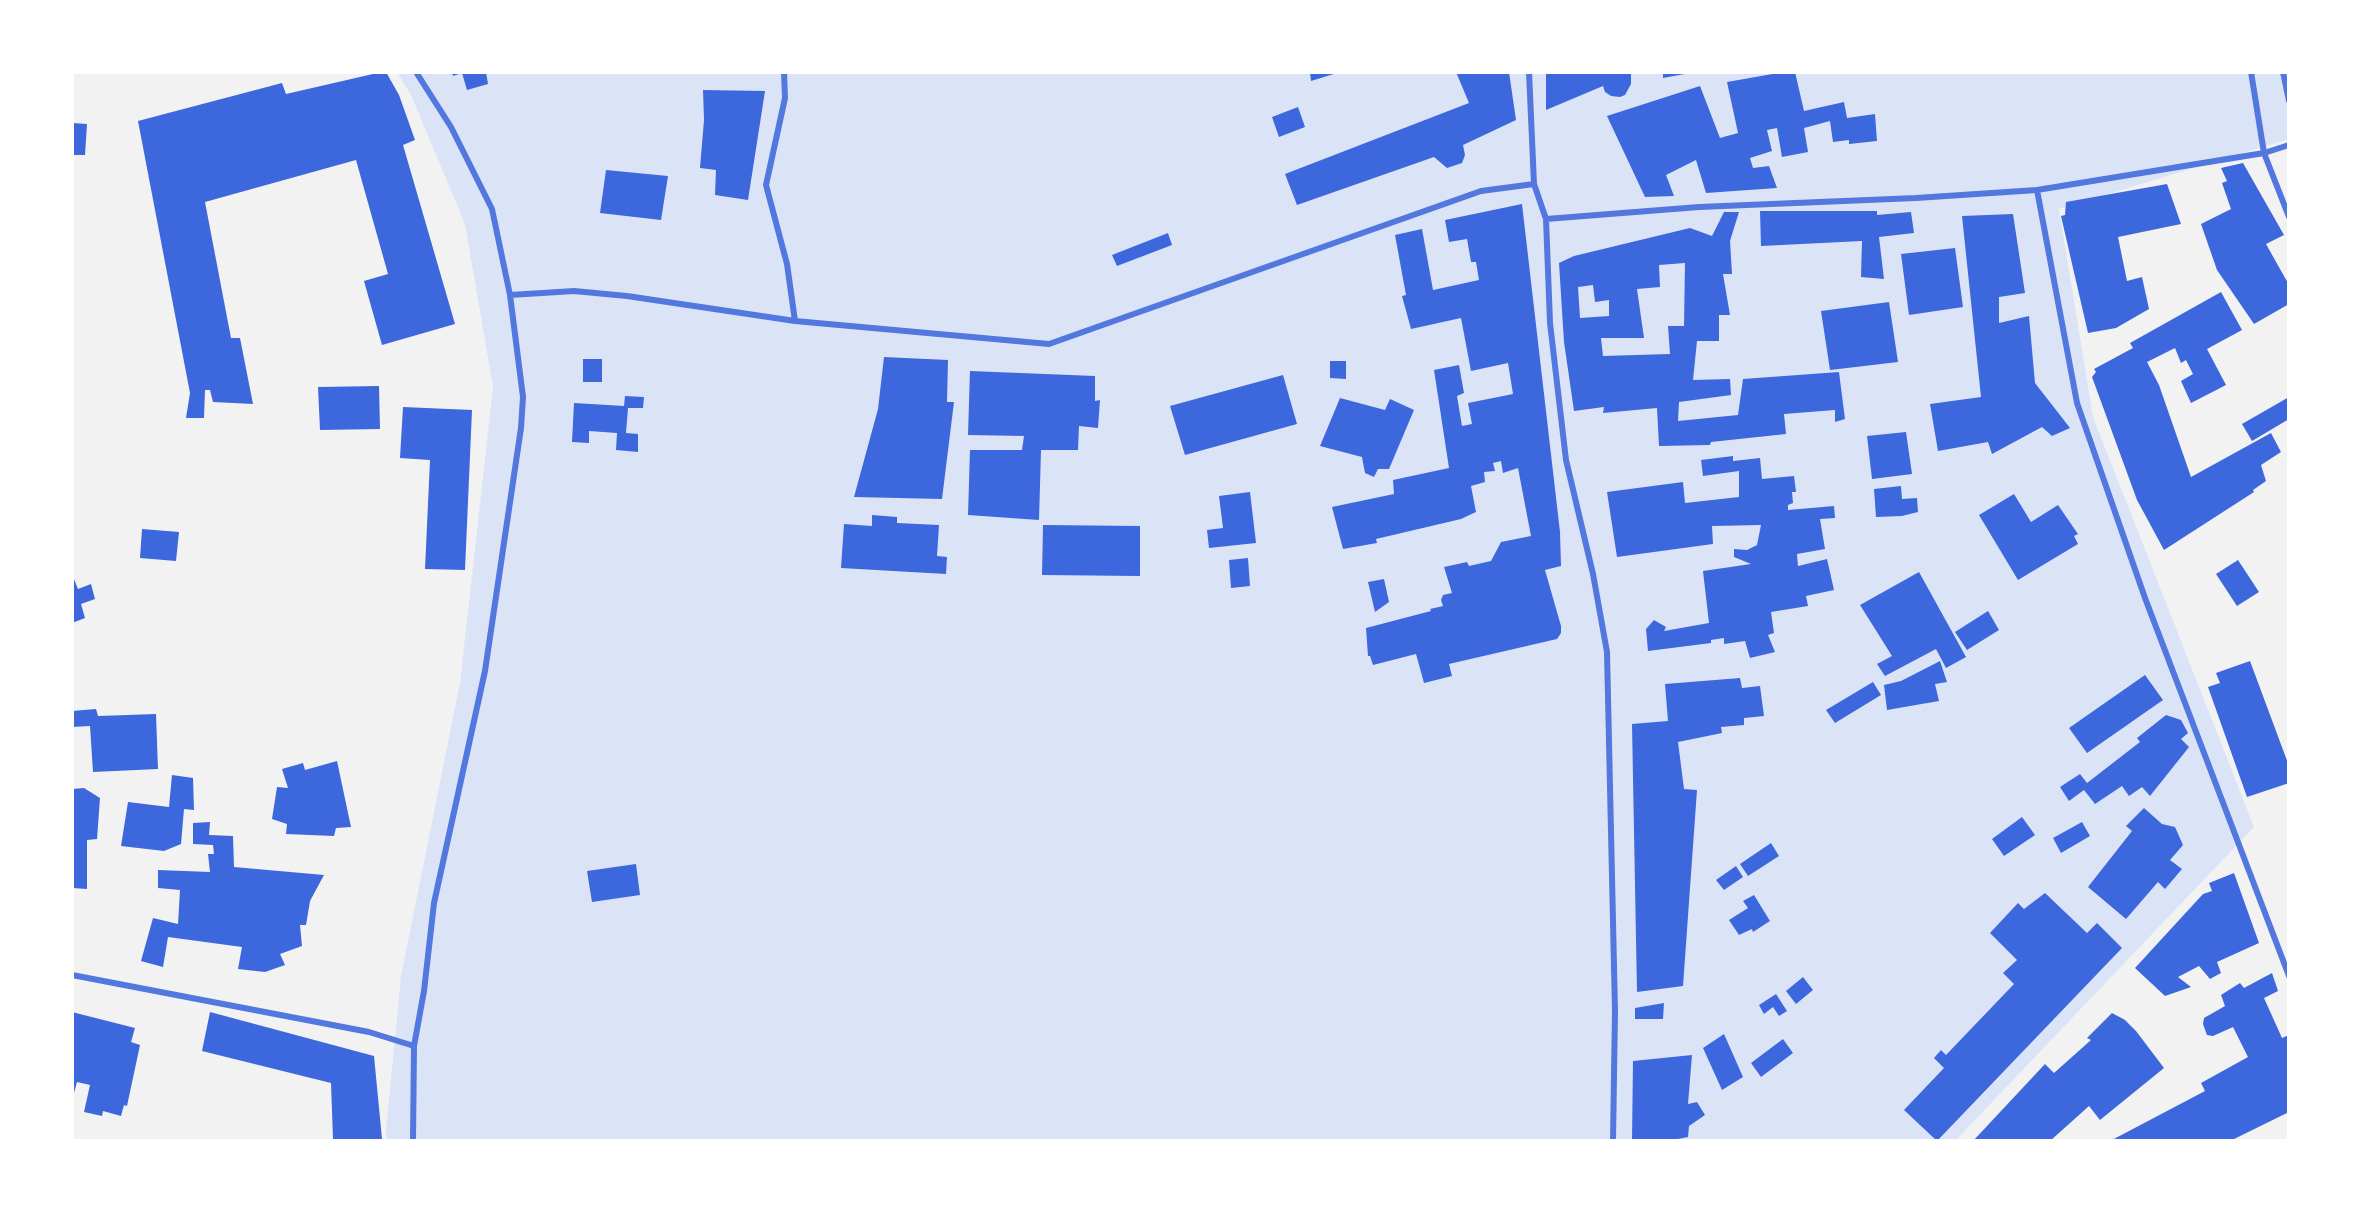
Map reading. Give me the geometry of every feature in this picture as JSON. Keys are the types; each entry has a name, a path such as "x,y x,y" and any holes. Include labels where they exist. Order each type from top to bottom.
{"street":[{"path":"413,1141 414,1046 424,991 435,903 485,671 521,428 523,397 510,295 492,209 451,127 416,72"},
{"path":"784,72 785,98 766,185 787,264 795,321"},
{"path":"1529,72 1534,184 1546,219 1550,323 1566,460 1593,574 1607,652 1615,999 1613,1141"},
{"path":"2251,72 2264,153 2289,217"},
{"path":"2283,72 2289,101"},
{"path":"1546,219 1699,207 1916,198 2037,190 2264,153 2289,146"},
{"path":"510,295 585,292 795,321 1049,344 1481,191 1534,184"},
{"path":"2037,190 2077,402 2145,598 2289,976"},
{"path":"72,975 363,1031 414,1046"}],"shaded area":[{"path":"397,72 2289,72 2289,139 2059,209 2093,417 2254,827 1955,1141 387,1141 386,1130 401,976 460,683 493,387 465,224 411,95"}],"building":[{"path":"372,72 386,72 399,95 415,140 403,145 455,324 382,345 364,281 388,274 356,160 205,202 231,338 240,338 253,404 213,402 210,390 205,390 204,418 186,418 190,393 138,121 282,83 286,94 373,74"},
{"path":"452,72 486,72 488,84 467,90 462,73 453,76"},
{"path":"1310,72 1337,72 1337,73 1311,81"},
{"path":"1456,72 1509,72 1516,120 1463,145 1465,155 1462,163 1447,168 1434,157 1297,205 1285,174 1469,103"},
{"path":"1546,72 1631,72 1631,84 1625,95 1620,97 1611,96 1605,92 1603,86 1546,110"},
{"path":"1663,72 1690,72 1690,73 1663,78"},
{"path":"1795,72 1804,111 1844,102 1847,118 1875,114 1877,141 1849,144 1849,140 1833,142 1830,121 1804,128 1808,152 1782,157 1777,128 1767,130 1772,151 1750,158 1753,168 1769,166 1777,188 1706,193 1696,160 1666,175 1674,196 1645,197 1607,116 1700,86 1720,138 1738,133 1727,82"},
{"path":"703,90 765,91 748,200 715,195 716,170 700,168 704,120"},
{"path":"1298,107 1305,127 1279,137 1272,117"},
{"path":"72,123 87,124 85,155 72,155"},
{"path":"2243,163 2284,235 2266,244 2289,285 2289,304 2254,324 2217,270 2201,224 2231,209 2222,183 2227,181 2221,168"},
{"path":"606,170 668,176 661,220 600,213"},
{"path":"2167,184 2181,224 2118,237 2127,281 2142,277 2149,309 2116,328 2088,333 2061,216 2065,215 2066,202"},
{"path":"1522,204 1560,532 1561,566 1545,570 1561,633 1557,639 1449,664 1452,676 1424,683 1416,654 1373,665 1368,656 1366,628 1443,606 1441,600 1443,595 1452,593 1444,567 1467,562 1469,566 1491,561 1501,542 1531,536 1518,468 1503,473 1501,461 1493,463 1495,471 1484,472 1485,482 1471,486 1476,512 1461,519 1376,539 1377,543 1343,549 1332,507 1394,494 1393,480 1449,468 1434,370 1459,365 1464,393 1457,396 1462,426 1472,424 1468,403 1513,394 1508,363 1471,371 1461,318 1411,329 1402,296 1406,295 1395,235 1422,229 1433,290 1479,280 1476,262 1471,262 1467,239 1449,242 1445,220"},
{"path":"1760,211 1877,211 1877,215 1911,212 1914,233 1879,237 1884,279 1861,277 1862,241 1761,246"},
{"path":"1724,212 1739,212 1730,241 1732,274 1723,274 1730,315 1719,315 1719,341 1697,341 1693,380 1730,379 1731,395 1679,402 1678,421 1738,415 1743,379 1839,372 1845,419 1835,422 1835,410 1784,414 1786,434 1711,442 1710,445 1659,446 1657,408 1603,413 1604,407 1574,411 1564,342 1559,263 1574,256 1690,228 1712,236","holes":["1685,263 1684,326 1668,326 1670,354 1603,356 1601,338 1644,338 1637,289 1660,287 1659,265","1593,285 1595,302 1609,300 1609,316 1580,318 1578,287"]},
{"path":"2013,214 2025,293 1999,297 1999,323 2029,316 2035,383 2070,428 2052,436 2042,427 1992,454 1988,442 1938,451 1930,404 1981,397 1962,216"},
{"path":"1168,233 1172,245 1117,266 1112,255"},
{"path":"1955,248 1963,307 1909,315 1901,254"},
{"path":"2221,292 2242,330 2207,349 2226,385 2191,403 2181,381 2193,374 2186,360 2181,363 2175,348 2147,362 2159,385 2191,477 2271,433 2281,452 2261,465 2266,481 2253,490 2254,492 2164,550 2137,500 2092,377 2096,372 2094,369 2133,348 2130,343"},
{"path":"1889,302 1898,362 1830,370 1821,311"},
{"path":"884,357 948,360 947,402 954,402 942,499 854,497 878,409"},
{"path":"583,359 602,359 602,382 583,382"},
{"path":"1330,361 1346,361 1346,379 1330,378"},
{"path":"970,371 1095,376 1095,401 1100,400 1098,428 1079,426 1078,450 1041,450 1039,520 968,515 970,450 1022,450 1024,436 968,435"},
{"path":"1283,375 1297,424 1185,455 1170,406"},
{"path":"379,386 380,429 320,430 318,387"},
{"path":"625,396 644,397 643,408 628,408 626,433 638,434 638,452 616,450 617,433 589,431 589,443 572,442 574,403 624,406"},
{"path":"2289,397 2289,419 2252,441 2242,424"},
{"path":"1340,398 1385,410 1390,399 1414,410 1389,469 1378,469 1374,477 1365,473 1362,457 1320,446"},
{"path":"403,407 472,410 465,570 425,569 430,460 400,458"},
{"path":"1906,432 1912,474 1872,479 1867,436"},
{"path":"1733,456 1733,461 1760,458 1762,479 1794,476 1796,492 1792,492 1793,503 1788,505 1788,510 1834,506 1835,518 1820,519 1825,549 1797,554 1798,566 1827,559 1834,590 1806,596 1808,606 1771,612 1774,633 1768,635 1775,652 1750,658 1745,641 1724,644 1724,638 1711,640 1711,643 1648,651 1646,629 1654,620 1666,627 1664,631 1709,623 1703,571 1751,564 1734,557 1734,549 1747,550 1757,545 1761,525 1712,526 1713,544 1617,557 1607,492 1683,482 1685,503 1739,497 1739,471 1703,476 1701,460"},
{"path":"1901,486 1902,499 1917,498 1918,512 1902,516 1876,517 1874,489"},
{"path":"1250,492 1256,543 1209,548 1207,530 1223,528 1219,496"},
{"path":"2014,494 2031,522 2058,505 2078,534 2074,536 2078,544 2018,580 1979,515"},
{"path":"872,515 897,517 897,523 939,525 937,556 947,557 946,574 841,568 844,524 872,526"},
{"path":"1043,525 1140,526 1140,576 1042,575"},
{"path":"142,529 179,532 176,561 140,558"},
{"path":"1248,558 1250,586 1231,588 1229,560"},
{"path":"2238,560 2259,592 2237,606 2216,574"},
{"path":"1919,572 1966,657 1946,668 1936,649 1885,676 1877,664 1892,656 1860,605"},
{"path":"72,574 78,589 91,584 95,599 81,604 85,618 72,623"},
{"path":"1384,579 1389,602 1375,612 1368,582"},
{"path":"1988,611 1999,630 1967,650 1955,632"},
{"path":"1940,661 1947,682 1935,684 1939,701 1887,710 1884,685 1901,681"},
{"path":"2250,661 2289,766 2289,783 2247,797 2208,687 2220,683 2216,673"},
{"path":"2145,675 2163,700 2087,753 2069,728"},
{"path":"1740,678 1742,688 1760,686 1764,716 1744,718 1744,725 1721,727 1722,733 1678,742 1684,789 1697,790 1683,986 1637,992 1632,724 1668,721 1665,684"},
{"path":"1873,682 1881,695 1835,723 1826,710"},
{"path":"96,709 98,716 156,714 158,769 93,772 90,726 72,727 72,711"},
{"path":"2166,715 2181,720 2188,733 2181,739 2189,747 2150,796 2142,787 2129,796 2122,786 2095,804 2084,790 2069,801 2060,787 2080,774 2087,783 2140,742 2137,738"},
{"path":"337,761 351,827 336,828 334,836 286,834 287,824 272,819 277,787 288,788 282,769 303,763 305,770"},
{"path":"172,775 193,778 194,810 184,809 181,844 164,851 121,846 128,802 169,807"},
{"path":"84,788 100,798 97,839 87,840 87,889 72,888 72,789"},
{"path":"2144,808 2162,824 2175,827 2183,845 2170,860 2182,869 2165,889 2158,882 2126,919 2088,887 2132,831 2126,826"},
{"path":"2022,817 2035,835 2004,856 1992,839"},
{"path":"210,822 209,835 233,836 234,867 324,875 310,901 306,925 300,925 302,946 280,954 285,965 265,972 238,969 242,947 168,937 163,967 141,961 153,918 178,924 180,890 158,888 158,870 210,872 208,854 214,854 213,845 193,844 193,823"},
{"path":"2082,822 2090,836 2061,853 2053,838"},
{"path":"1771,843 1779,856 1748,876 1740,864"},
{"path":"636,864 640,895 592,902 587,871"},
{"path":"1736,866 1743,877 1724,890 1716,880"},
{"path":"2234,873 2259,943 2217,962 2221,973 2210,979 2199,966 2178,977 2191,987 2165,996 2135,968 2203,894 2212,891 2209,883"},
{"path":"2045,893 2087,933 2097,923 2122,948 1937,1141 1904,1110 1944,1068 1934,1058 1941,1050 1946,1055 2014,984 2003,973 2017,960 1990,933 2018,903 2024,909"},
{"path":"1754,895 1770,921 1753,932 1752,929 1739,935 1729,920 1748,908 1743,901"},
{"path":"2272,973 2278,991 2264,998 2282,1038 2289,1035 2289,1112 2230,1141 2110,1141 2205,1091 2201,1083 2248,1057 2233,1027 2213,1036 2207,1035 2203,1024 2204,1018 2225,1006 2221,995 2240,983 2244,988"},
{"path":"1803,977 1813,990 1796,1004 1786,991"},
{"path":"1776,994 1787,1011 1779,1016 1773,1007 1764,1014 1759,1005"},
{"path":"1664,1003 1663,1019 1635,1019 1635,1008"},
{"path":"72,1012 135,1028 131,1042 140,1045 127,1106 124,1105 121,1116 103,1111 102,1116 84,1112 90,1085 77,1082 72,1100"},
{"path":"210,1012 374,1056 382,1139 333,1139 331,1083 202,1051"},
{"path":"2112,1013 2125,1020 2136,1031 2164,1068 2100,1120 2089,1106 2050,1141 1973,1141 2045,1064 2054,1073 2091,1040 2087,1038"},
{"path":"1724,1034 1743,1077 1722,1090 1703,1048"},
{"path":"1783,1039 1793,1053 1761,1077 1751,1063"},
{"path":"1692,1055 1688,1104 1697,1102 1705,1115 1689,1126 1688,1137 1668,1141 1632,1141 1633,1061"}]}
